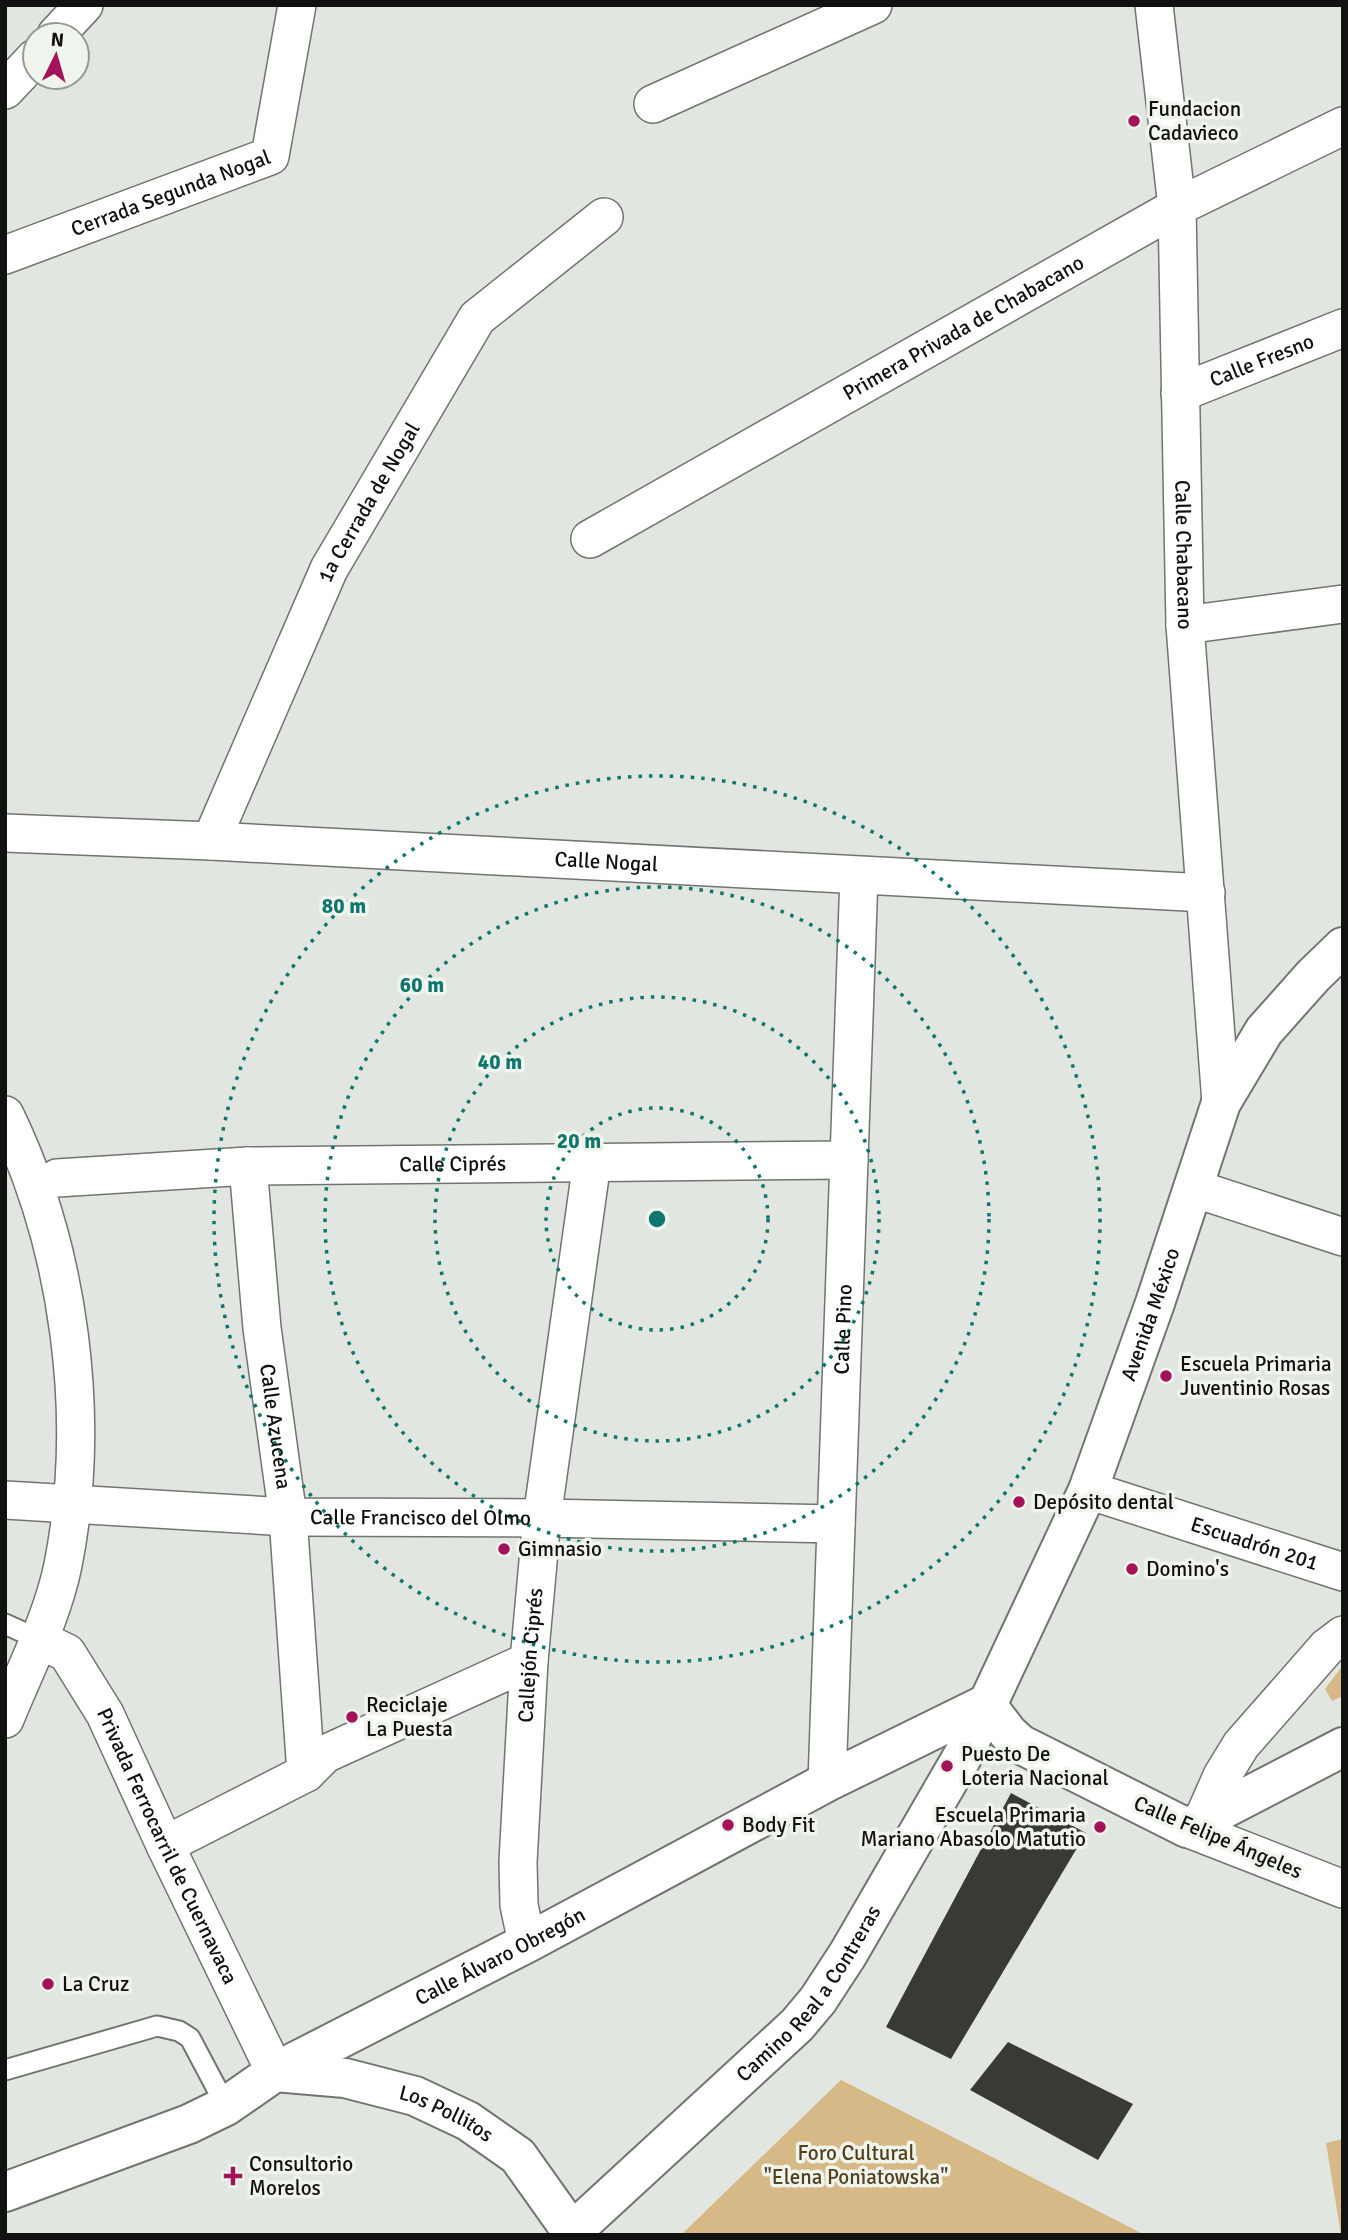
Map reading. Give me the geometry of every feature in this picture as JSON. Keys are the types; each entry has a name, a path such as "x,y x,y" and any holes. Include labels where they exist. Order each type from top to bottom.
{"street":[{"path":"69,21 84,5"},
{"name":"Cerrada Segunda Nogal","path":"5,256 270,156 297,5"},
{"path":"653,104 873,5"},
{"name":"Calle Chabacano","path":"1154,5 1177,207 1185,625 1221,1104"},
{"path":"5,90 21,73"},
{"name":"Primera Privada de Chabacano","path":"590,539 1177,207 1343,126"},
{"name":"1a Cerrada de Nogal","path":"211,841 329,569 477,318 604,217"},
{"name":"Calle Fresno","path":"1180,393 1343,328"},
{"path":"1185,625 1343,604"},
{"name":"Calle Nogal","path":"5,833 211,841 1206,893"},
{"name":"Calle Pino","path":"827,1782 859,876"},
{"name":"Avenida México","path":"986,1704 1088,1490 1221,1104 1264,1031 1312,976 1343,947"},
{"path":"5,1115 20,1144 33,1182 61,1279 76,1392 71,1503 63,1566 48,1618 5,1719"},
{"name":"Calle Ciprés","path":"57,1178 248,1166 849,1160"},
{"name":"Callejón Ciprés","path":"527,1943 519,1905 518,1862 529,1661 542,1518 592,1162"},
{"name":"Calle Azucena","path":"248,1166 262,1328 288,1517 306,1773"},
{"path":"1193,1188 1343,1237"},
{"name":"Escuadrón 201","path":"1088,1490 1343,1572"},
{"name":"Calle Francisco del Olmo","path":"5,1500 288,1517 542,1518 836,1524"},
{"path":"1195,1824 1241,1745 1327,1647 1343,1635"},
{"name":"Privada Ferrocarril de Cuernavaca","path":"38,1639 67,1653 105,1714 275,2072"},
{"path":"165,1845 306,1773 326,1754 529,1661"},
{"name":"Calle Felipe Ángeles","path":"986,1704 1020,1744 1343,1889"},
{"name":"Camino Real a Contreras","path":"570,2234 773,2048 818,2000 848,1954 965,1752 986,1704"},
{"name":"Calle Álvaro Obregón","path":"5,2192 189,2124 226,2106 275,2072 527,1943 827,1782 986,1704"},
{"path":"965,1752 995,1745 1020,1744"},
{"path":"1195,1824 1343,1747"},
{"name":"Los Pollitos","path":"275,2072 345,2078 415,2096 468,2121 518,2156 570,2234"}],"lane":[{"path":"5,1624 38,1639"},
{"path":"5,2070 157,2026 179,2031 190,2038 226,2106"}],"green space":[{"path":"1343,1665 1343,1696 1332,1701 1325,1689"},
{"name":"Foro Cultural \"Elena Poniatowska\"","path":"841,2080 1145,2235 681,2235"},
{"path":"1343,2139 1343,2235 1341,2235 1326,2143"}],"building":[{"path":"1011,1793 1086,1833 951,2059 886,2027"},
{"path":"1008,2042 1133,2104 1098,2160 970,2090"}],"place":[{"name":"Fundacion Cadavieco","path":"1134,121"},
{"name":"Escuela Primaria Juventinio Rosas","path":"1166,1376"},
{"name":"Depósito dental","path":"1019,1502"},
{"name":"Gimnasio","path":"504,1549"},
{"name":"Domino's","path":"1132,1569"},
{"name":"Reciclaje La Puesta","path":"352,1717"},
{"name":"Puesto De Loteria Nacional","path":"947,1766"},
{"name":"Body Fit","path":"728,1825"},
{"name":"Escuela Primaria Mariano Abasolo Matutio","path":"1100,1827"},
{"name":"La Cruz","path":"48,1984"},
{"name":"Consultorio Morelos","path":"233,2176"}]}
